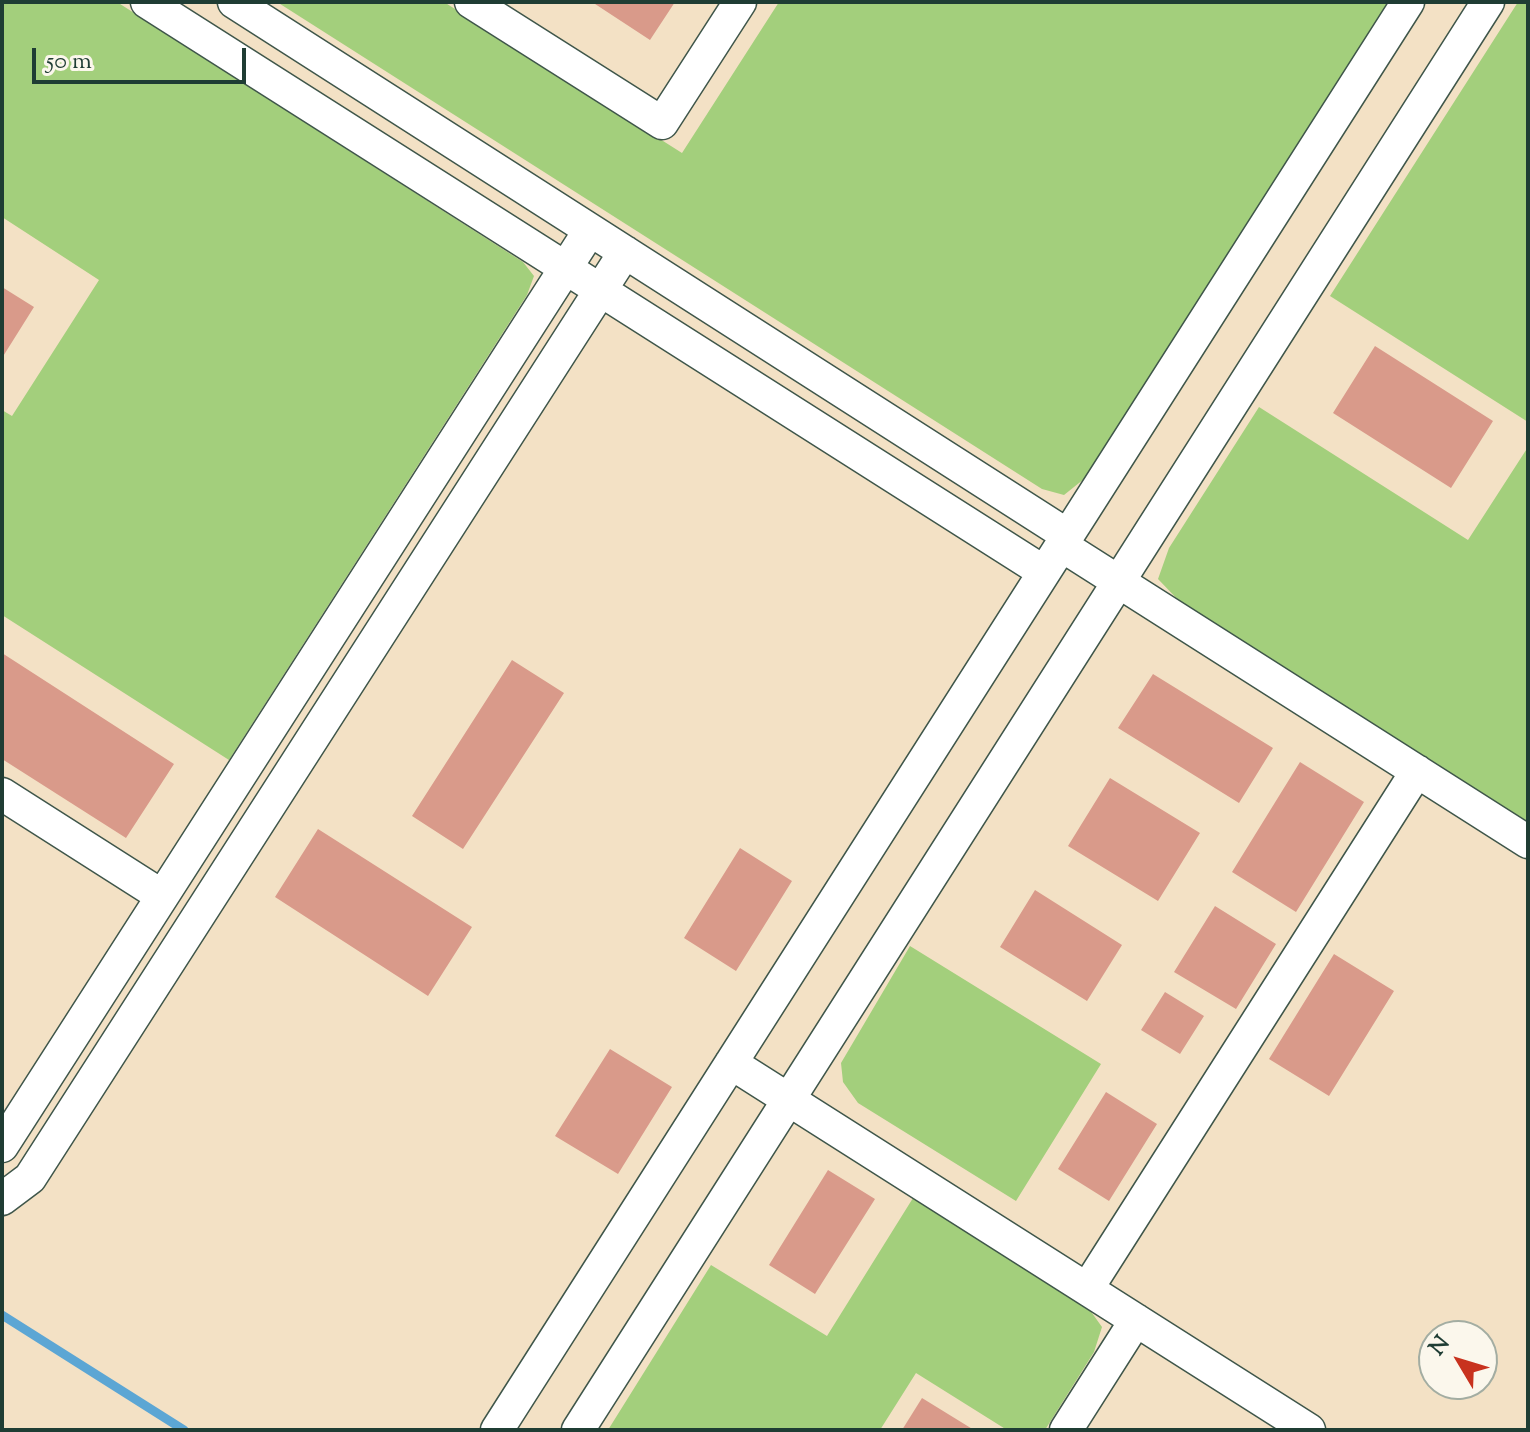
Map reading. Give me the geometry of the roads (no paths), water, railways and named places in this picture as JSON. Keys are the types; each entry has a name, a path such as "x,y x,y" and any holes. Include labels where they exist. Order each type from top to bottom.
{"street":[{"path":"147,2 600,290 1058,551 1119,582 1528,842"},
{"path":"234,2 625,252 1058,551"},
{"path":"471,2 662,123 740,2"},
{"path":"497,1430 1408,2"},
{"path":"578,1430 1488,2"},
{"path":"2,1146 590,230"},
{"path":"2,1199 30,1178 625,252"},
{"path":"1087,1289 1417,771"},
{"path":"2,794 162,896"},
{"path":"731,1063 1309,1430"},
{"path":"1066,1430 1136,1320"}],"waterway":[{"path":"2,1315 184,1430"}]}
